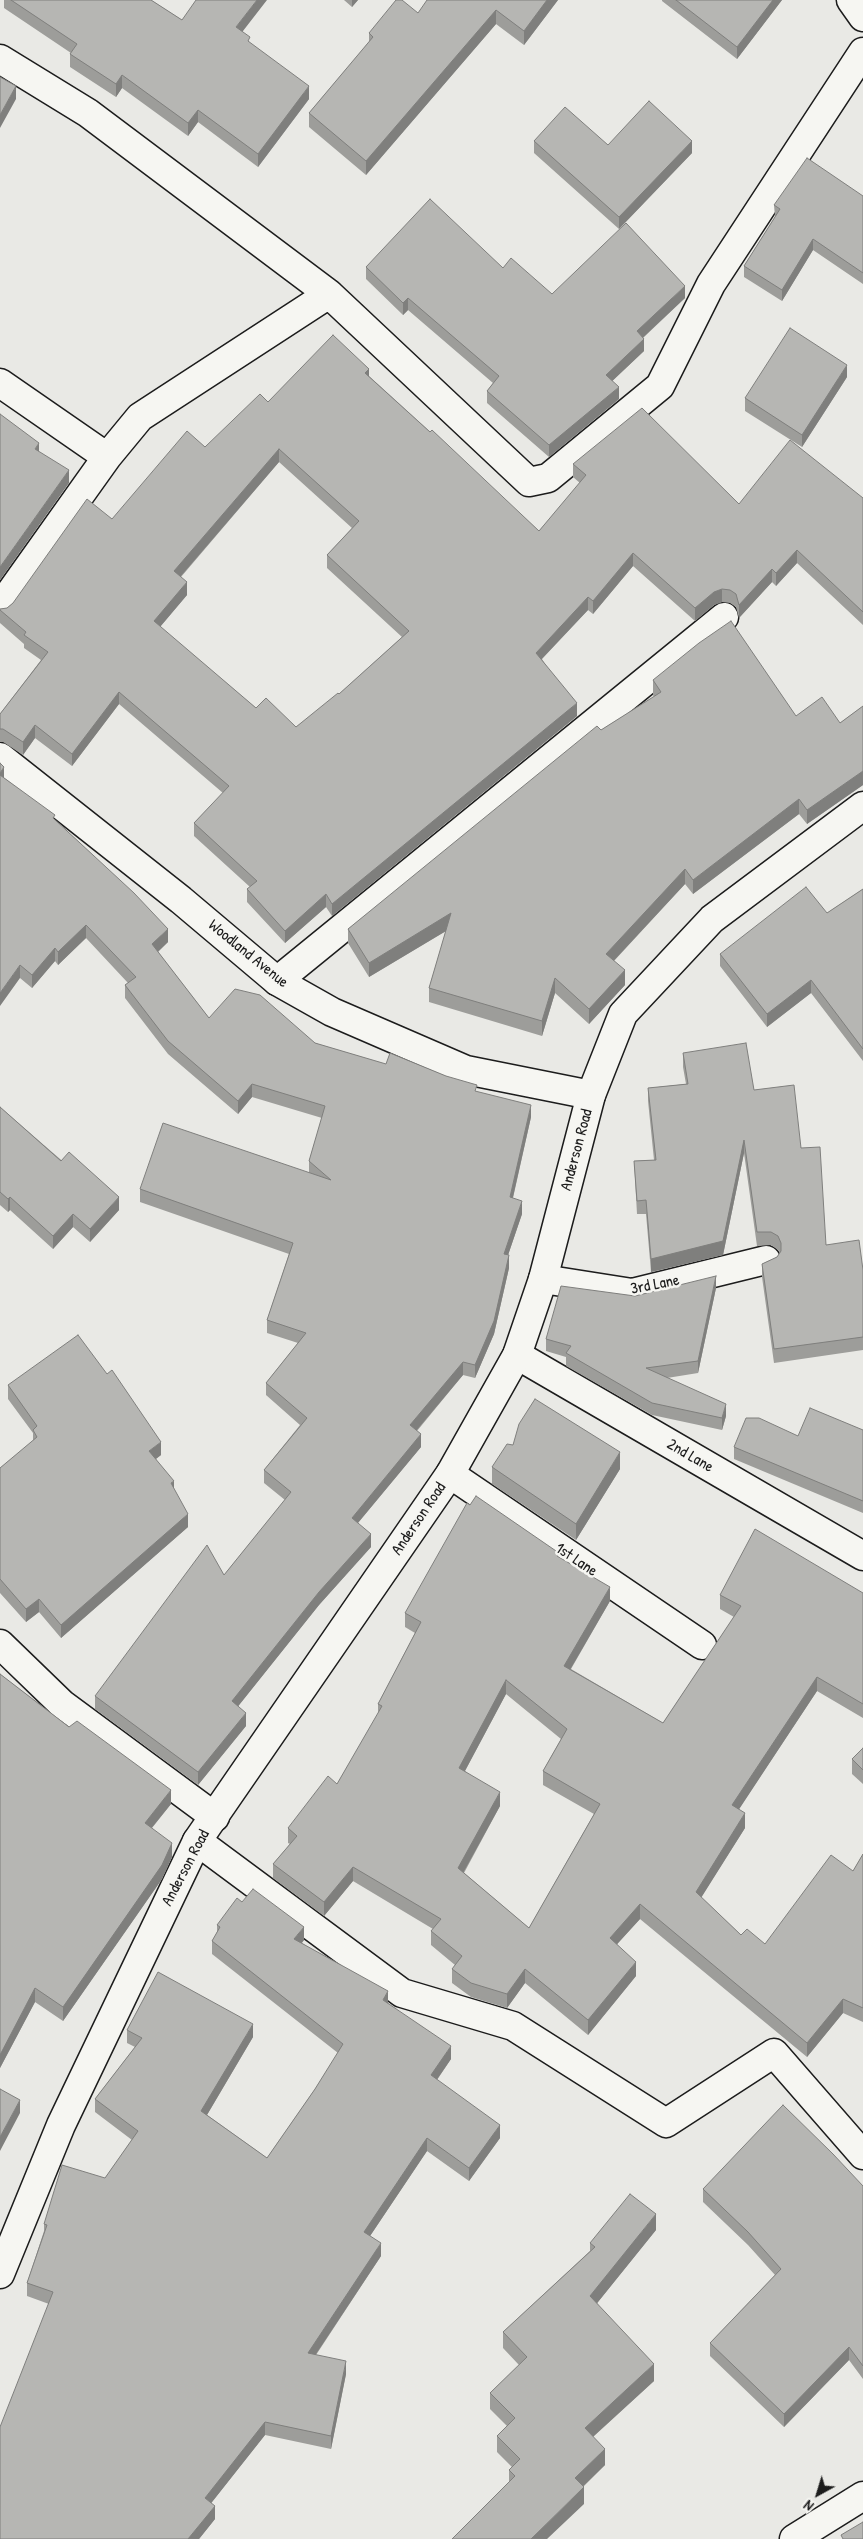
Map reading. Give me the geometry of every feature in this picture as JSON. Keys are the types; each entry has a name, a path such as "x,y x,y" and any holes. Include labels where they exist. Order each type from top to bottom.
{"street":[{"path":"850,0 863,17"},
{"path":"0,59 88,113 329,294 529,482 548,478 660,386 711,284 863,52"},
{"path":"0,607 107,458 140,417 329,294"},
{"path":"0,383 107,458"},
{"path":"277,981 724,617"},
{"name":"Woodland Avenue","path":"0,757 181,900 277,981 332,1012 466,1070 592,1095"},
{"name":"Anderson Road","path":"0,2274 61,2125 197,1841 450,1474 517,1356 543,1279 592,1095 623,1014 712,919 863,806"},
{"name":"3rd Lane","path":"543,1279 632,1292 766,1260"},
{"name":"2nd Lane","path":"517,1356 863,1556"},
{"name":"1st Lane","path":"450,1474 702,1645"},
{"path":"0,1644 62,1704 215,1817"},
{"path":"197,1841 402,1994 513,2026 666,2123 774,2054 863,2155"},
{"path":"794,2539 863,2496"}],"building":[{"path":"11,0 151,0 182,20 196,0 257,0 236,27 250,37 248,41 309,86 258,154 198,110 188,123 122,75 116,84 70,54 77,44"},
{"path":"396,0 402,0 418,13 427,0 547,0 524,31 496,10 366,161 309,113 373,37 369,33"},
{"path":"676,0 773,0 737,47"},
{"path":"0,77 16,86 0,115"},
{"path":"649,101 692,141 619,217 534,141 565,107 608,145"},
{"path":"807,158 863,196 863,273 813,239 782,290 744,266 780,209 774,205"},
{"path":"430,199 503,268 511,258 552,294 626,223 685,286 637,331 644,339 606,375 619,387 549,445 487,391 499,376 408,298 403,303 366,267"},
{"path":"790,328 847,365 802,435 745,398"},
{"path":"333,335 369,369 365,373 430,432 432,430 539,531 586,475 573,464 642,408 739,504 790,440 863,498 863,612 797,550 776,573 772,569 739,605 736,594 730,590 722,589 714,592 695,608 633,553 593,601 588,597 536,653 577,703 332,904 326,894 285,931 247,889 257,881 194,823 229,786 119,692 72,754 35,725 23,742 0,729 0,714 48,652 24,635 26,632 0,609 7,608 13,603 87,499 112,519 187,431 205,447 260,394 268,402","holes":["279,449 359,521 327,555 409,631 339,694 296,727 266,698 256,708 154,621 187,582 174,571"]},
{"path":"0,414 39,443 35,449 69,470 0,567"},
{"path":"731,621 796,716 822,697 840,723 863,706 863,771 807,810 799,799 693,880 685,869 606,954 625,970 589,1009 555,978 542,1021 429,988 451,913 369,963 348,929 597,726 601,730 661,692 653,680 699,643"},
{"path":"0,763 4,767 0,773"},
{"path":"0,775 55,815 53,818 134,893 168,929 152,944 209,1018 235,989 260,995 315,1043 386,1064 390,1053 446,1076 477,1085 475,1091 531,1105 510,1197 522,1201 504,1254 509,1255 494,1321 475,1365 463,1362 410,1425 421,1434 352,1518 371,1534 319,1592 232,1701 246,1713 198,1772 95,1696 207,1545 224,1575 291,1492 264,1470 307,1418 266,1383 306,1333 267,1320 293,1243 140,1189 163,1123 331,1180 309,1161 325,1106 252,1084 238,1101 168,1041 125,985 136,977 86,925 58,952 55,948 32,975 20,965 0,993"},
{"path":"806,887 827,913 863,889 863,1049 811,980 767,1014 720,954"},
{"path":"746,1043 754,1090 794,1085 801,1148 820,1147 826,1245 859,1240 863,1270 863,1337 774,1349 762,1264 777,1257 781,1251 781,1243 778,1236 771,1232 757,1232 744,1140 723,1241 651,1259 646,1200 637,1201 634,1161 656,1160 648,1088 688,1084 683,1053"},
{"path":"0,1107 61,1161 69,1152 119,1197 90,1229 73,1214 53,1236 10,1197 8,1199 0,1192"},
{"path":"716,1276 698,1361 646,1368 726,1404 722,1418 652,1403 566,1353 571,1346 546,1339 561,1286 635,1296"},
{"path":"78,1335 107,1374 112,1370 161,1442 149,1451 174,1481 171,1483 188,1514 61,1625 39,1599 26,1609 0,1579 0,1468 37,1437 33,1430 37,1426 8,1385"},
{"path":"535,1399 620,1452 576,1524 492,1467 507,1444 513,1445 519,1424"},
{"path":"810,1408 863,1430 863,1501 734,1447 746,1418 759,1418 798,1436"},
{"path":"476,1496 559,1553 557,1556 610,1587 564,1666 663,1723 741,1606 720,1595 755,1529 863,1593 863,1704 817,1677 732,1805 745,1813 696,1892 741,1935 747,1929 765,1944 831,1855 853,1871 863,1854 863,2008 843,1999 807,2043 640,1904 610,1938 636,1962 588,2020 525,1969 507,1994 471,1983 452,1969 462,1956 431,1931 441,1919 353,1867 324,1902 273,1864 297,1836 288,1828 328,1776 337,1784 382,1706 378,1704 421,1622 405,1613 467,1503 470,1505","holes":["506,1680 567,1729 543,1771 600,1804 529,1928 458,1868 500,1792 459,1768"]},
{"path":"0,1674 69,1727 77,1721 171,1790 145,1823 172,1843 162,1865 63,2007 35,1988 0,2055"},
{"path":"863,1748 863,1770 852,1759"},
{"path":"253,1889 304,1927 294,1939 388,1991 383,2000 451,2046 431,2075 500,2125 469,2168 427,2138 364,2232 381,2243 308,2353 346,2361 331,2436 265,2422 205,2498 215,2506 188,2539 0,2539 0,2427 53,2292 27,2283 47,2225 44,2224 62,2165 105,2178 138,2131 95,2099 142,2038 127,2030 158,1972 253,2024 201,2111 267,2158 315,2089 343,2044 212,1941 220,1927 217,1925 237,1898 242,1902"},
{"path":"0,2089 20,2100 0,2137"},
{"path":"783,2105 863,2186 863,2366 849,2347 784,2414 710,2343 781,2269 748,2232 703,2189"},
{"path":"630,2194 656,2214 590,2296 654,2364 585,2428 605,2449 575,2478 584,2487 531,2539 452,2539 515,2476 509,2470 520,2459 497,2436 515,2418 490,2393 527,2357 503,2332 595,2247 590,2243"},
{"path":"863,2522 863,2539 843,2539 841,2535"}]}
